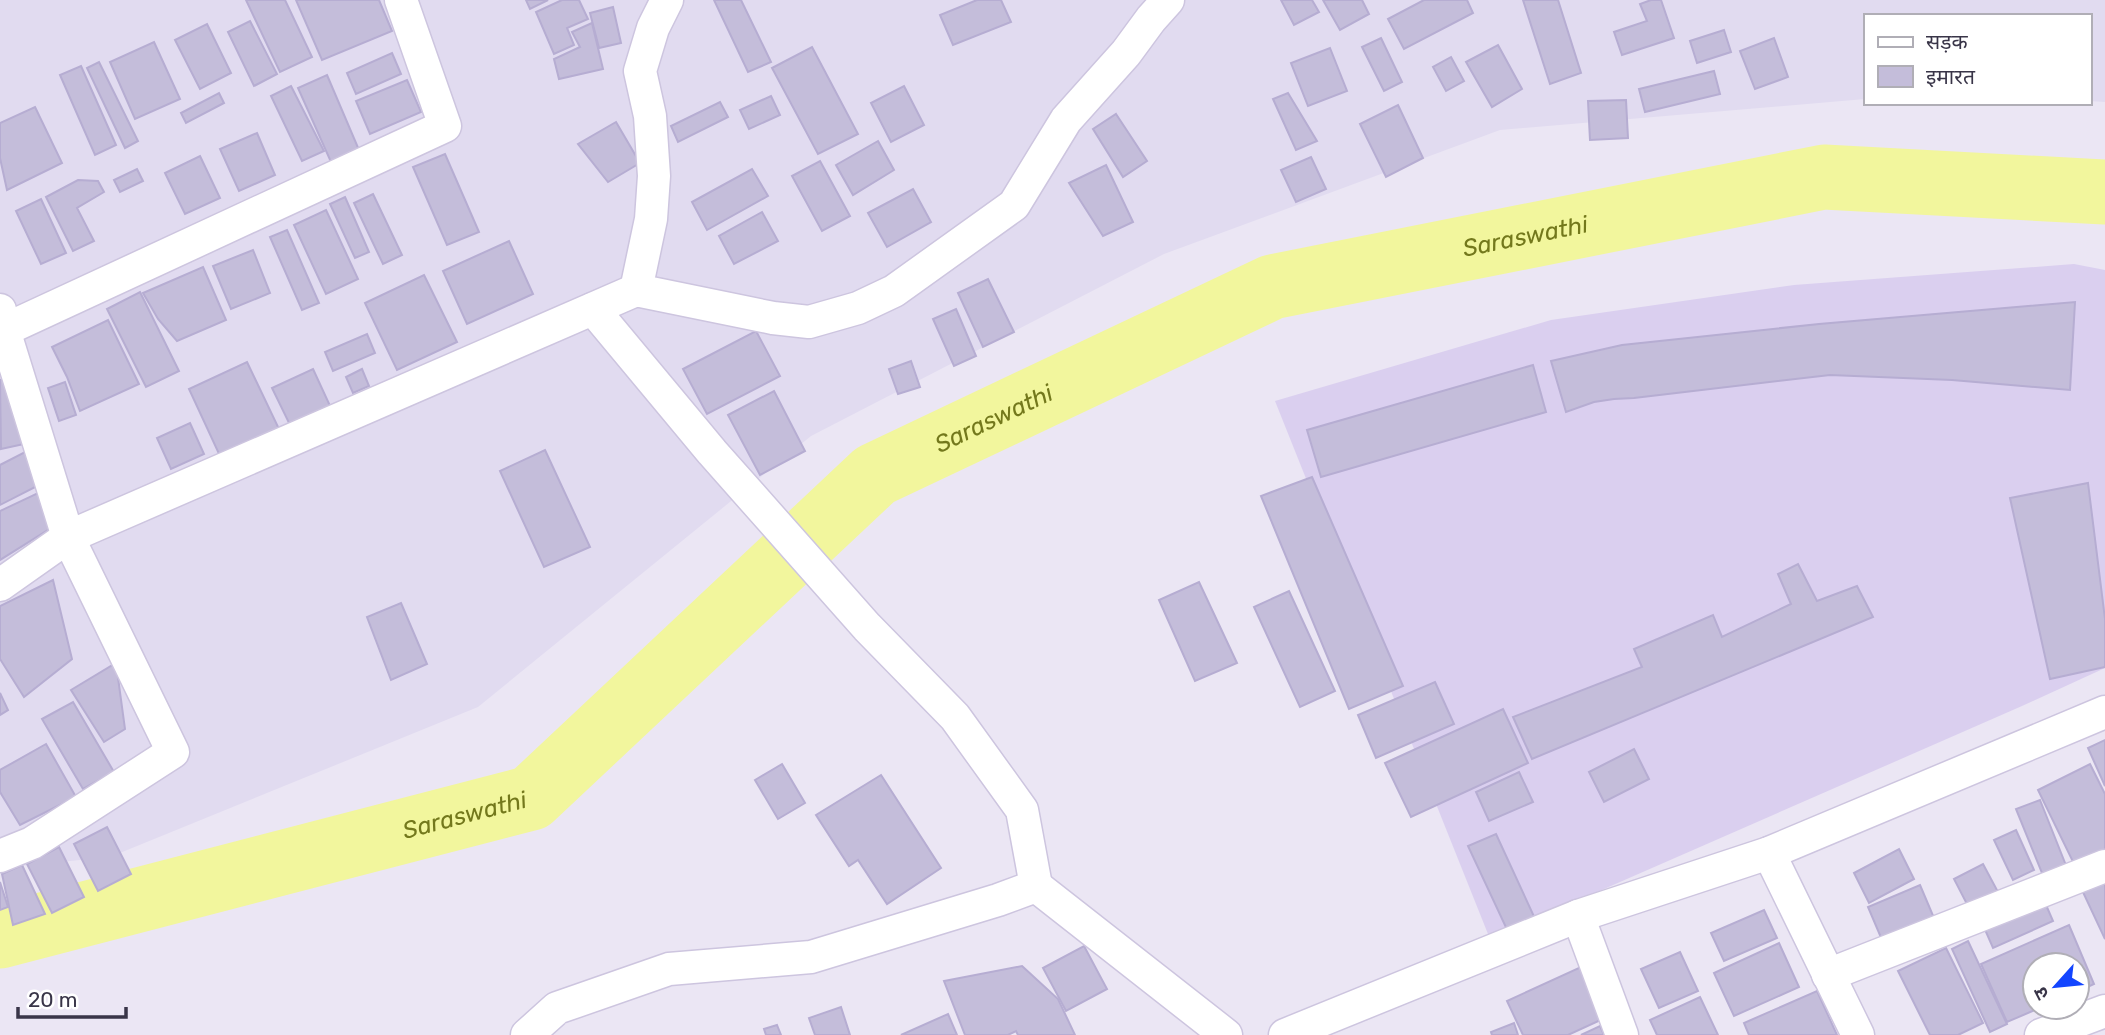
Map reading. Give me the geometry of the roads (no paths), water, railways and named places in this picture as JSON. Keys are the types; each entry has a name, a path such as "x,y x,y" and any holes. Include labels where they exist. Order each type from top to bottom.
{"street":[{"path":"0,856 32,843 173,752 68,537 1,324 445,127 401,0"},
{"path":"636,290 651,219 654,176 650,116 640,71 653,28 667,0"},
{"path":"0,585 68,537 636,290 772,318 809,322 858,308 894,291 1014,205 1066,120 1126,53 1168,0"},
{"path":"593,309 712,452 867,627 955,717 1022,810 1036,886 1226,1035"},
{"path":"1285,1035 1578,916 1769,853 2105,712"},
{"path":"1769,853 1858,1035"},
{"path":"1828,975 2105,866"},
{"path":"527,1035 557,1008 669,969 811,957 1036,886"},
{"path":"1578,916 1622,1035"},
{"path":"2041,1035 2105,1011"}],"waterway":[{"name":"Saraswathi","path":"0,936 531,798 875,475 1272,287 1824,177 2105,192"}]}
